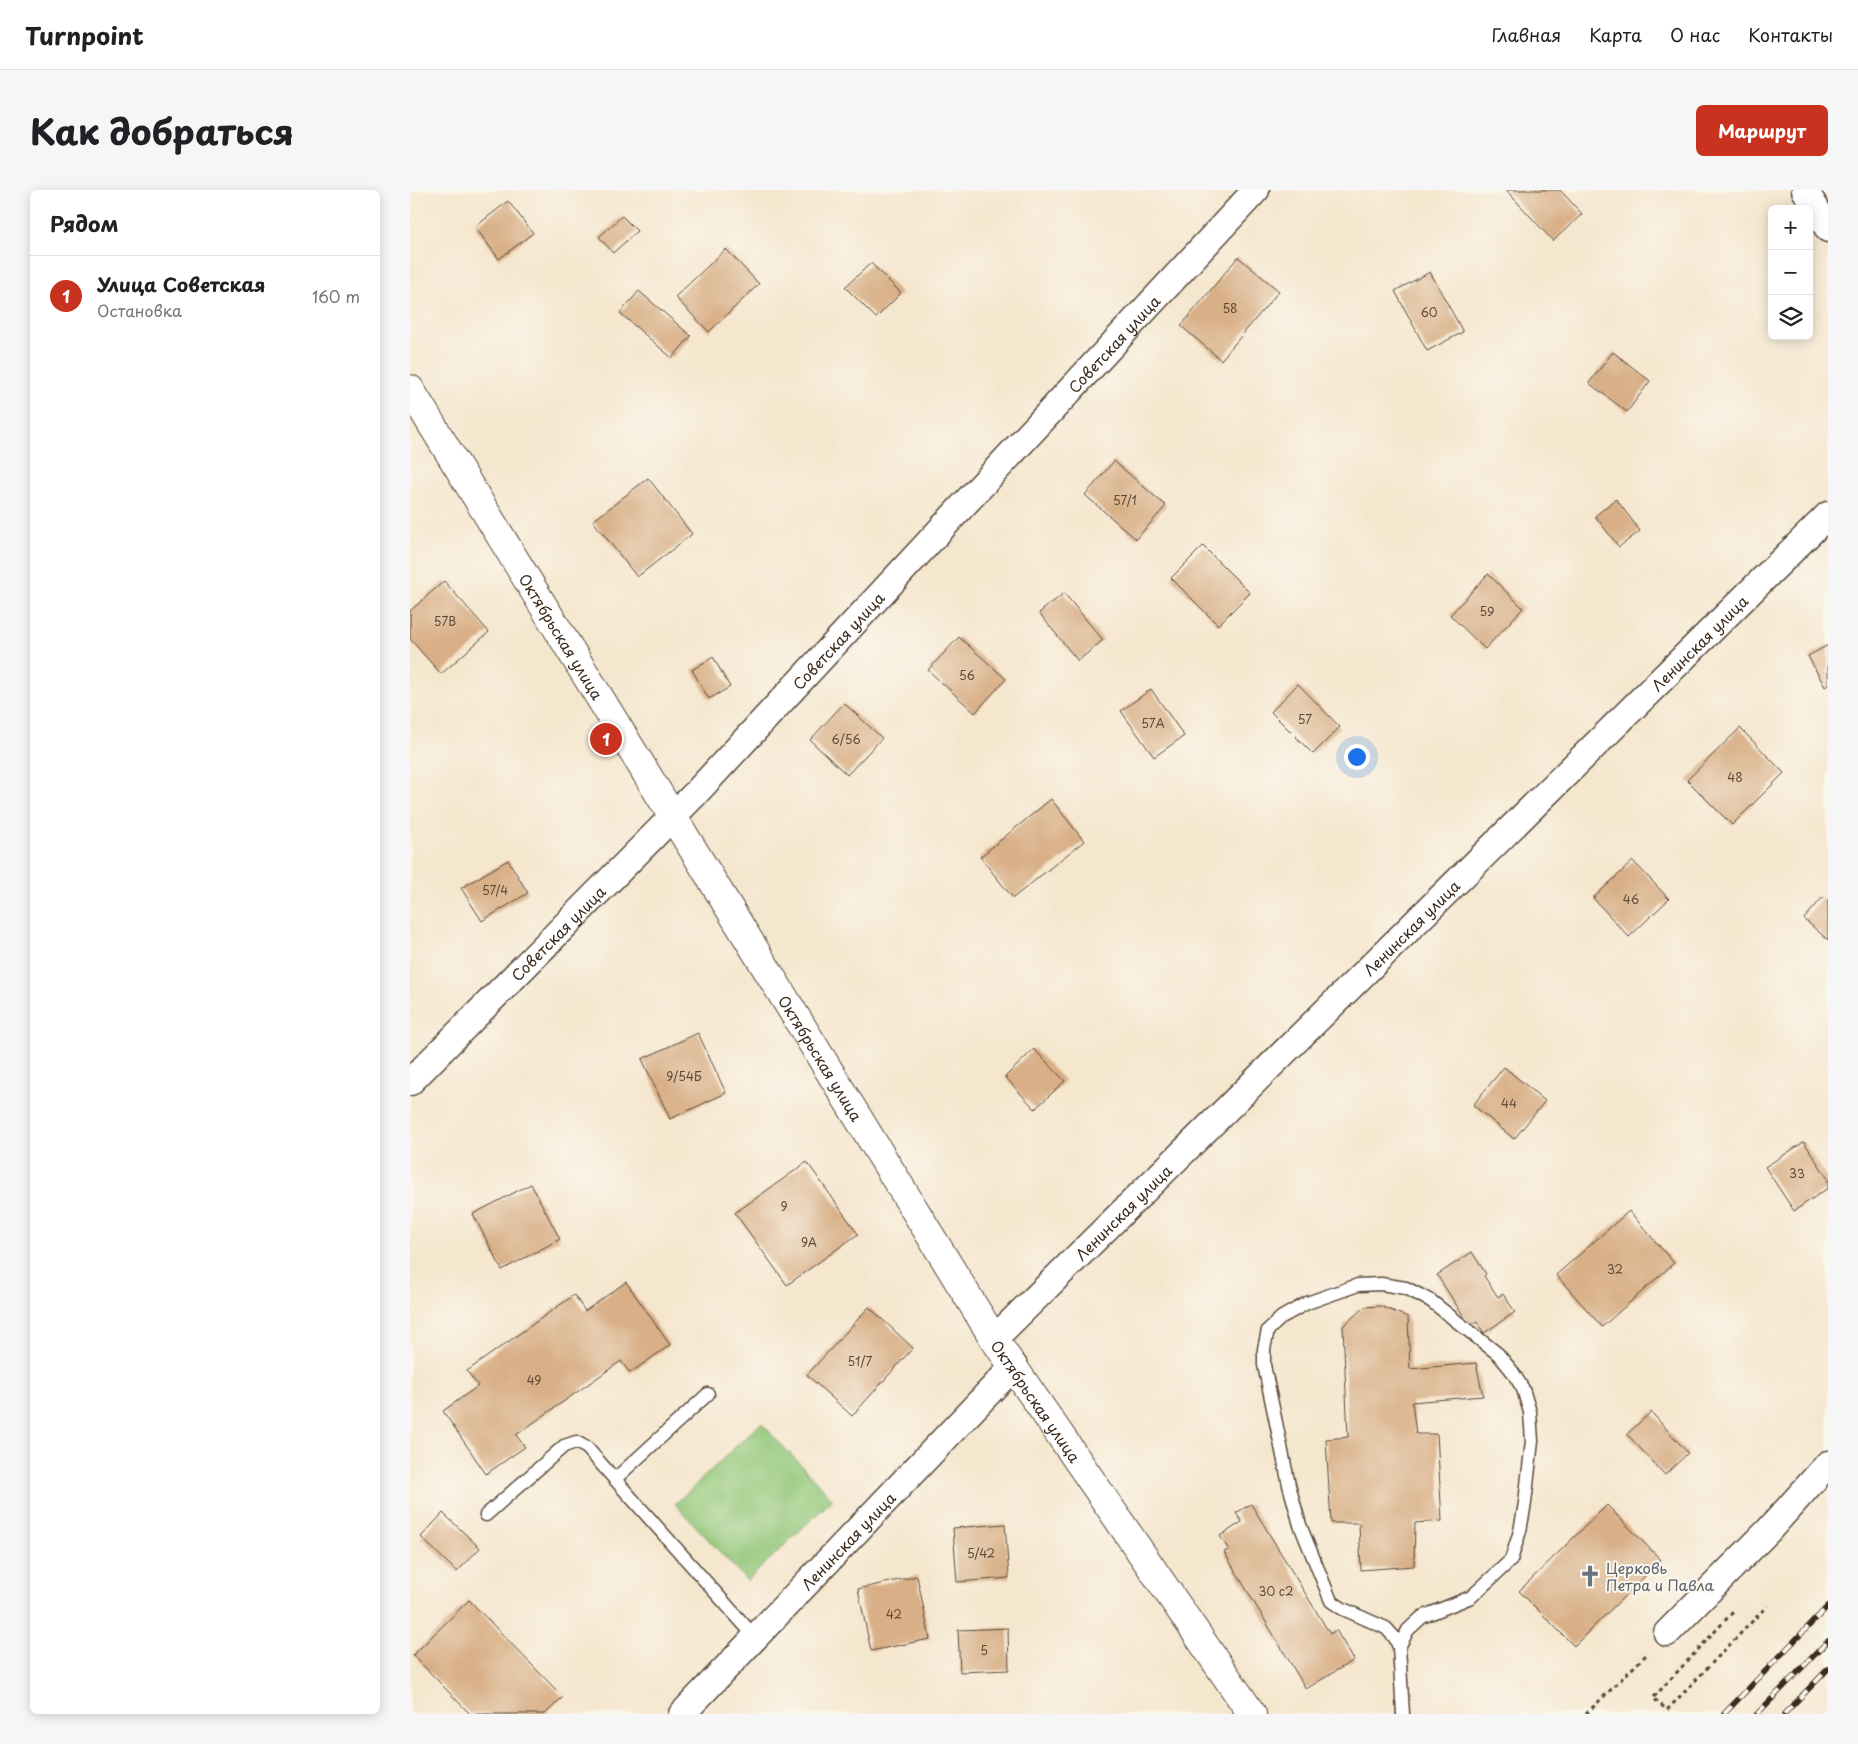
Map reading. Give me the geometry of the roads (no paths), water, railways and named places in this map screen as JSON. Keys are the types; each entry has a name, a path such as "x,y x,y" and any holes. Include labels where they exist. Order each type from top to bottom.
{"main road":[{"name":"Октябрьская улица","path":"410,389 994,1339 1252,1714"}],"street":[{"name":"Советская улица","path":"410,1082 673,817 1256,190"},
{"path":"1805,190 1828,229"},
{"name":"Ленинская улица","path":"994,1339 1828,515"},
{"name":"Ленинская улица","path":"682,1714 1014,1366"},
{"path":"1667,1633 1768,1531 1828,1464"}],"lane":[{"path":"1399,1647 1408,1630 1422,1617 1471,1597 1511,1560 1520,1531 1525,1503 1532,1441 1530,1412 1523,1389 1512,1371 1498,1354 1431,1301 1406,1288 1381,1284 1358,1285 1307,1303 1282,1317 1268,1330 1264,1349 1264,1365 1289,1485 1300,1524 1332,1601 1343,1609 1386,1628 1395,1638 1399,1647 1403,1714"},
{"path":"615,1480 708,1394"},
{"path":"486,1515 564,1446 576,1442 587,1448 755,1638"}],"railway":[{"path":"1724,1714 1828,1606"},
{"path":"1757,1714 1828,1641"},
{"path":"1784,1714 1828,1669"}],"place":[{"name":"Улица Советская","path":"606,739"},
{"name":"Церковь Петра и Павла","path":"1590,1576"}]}
